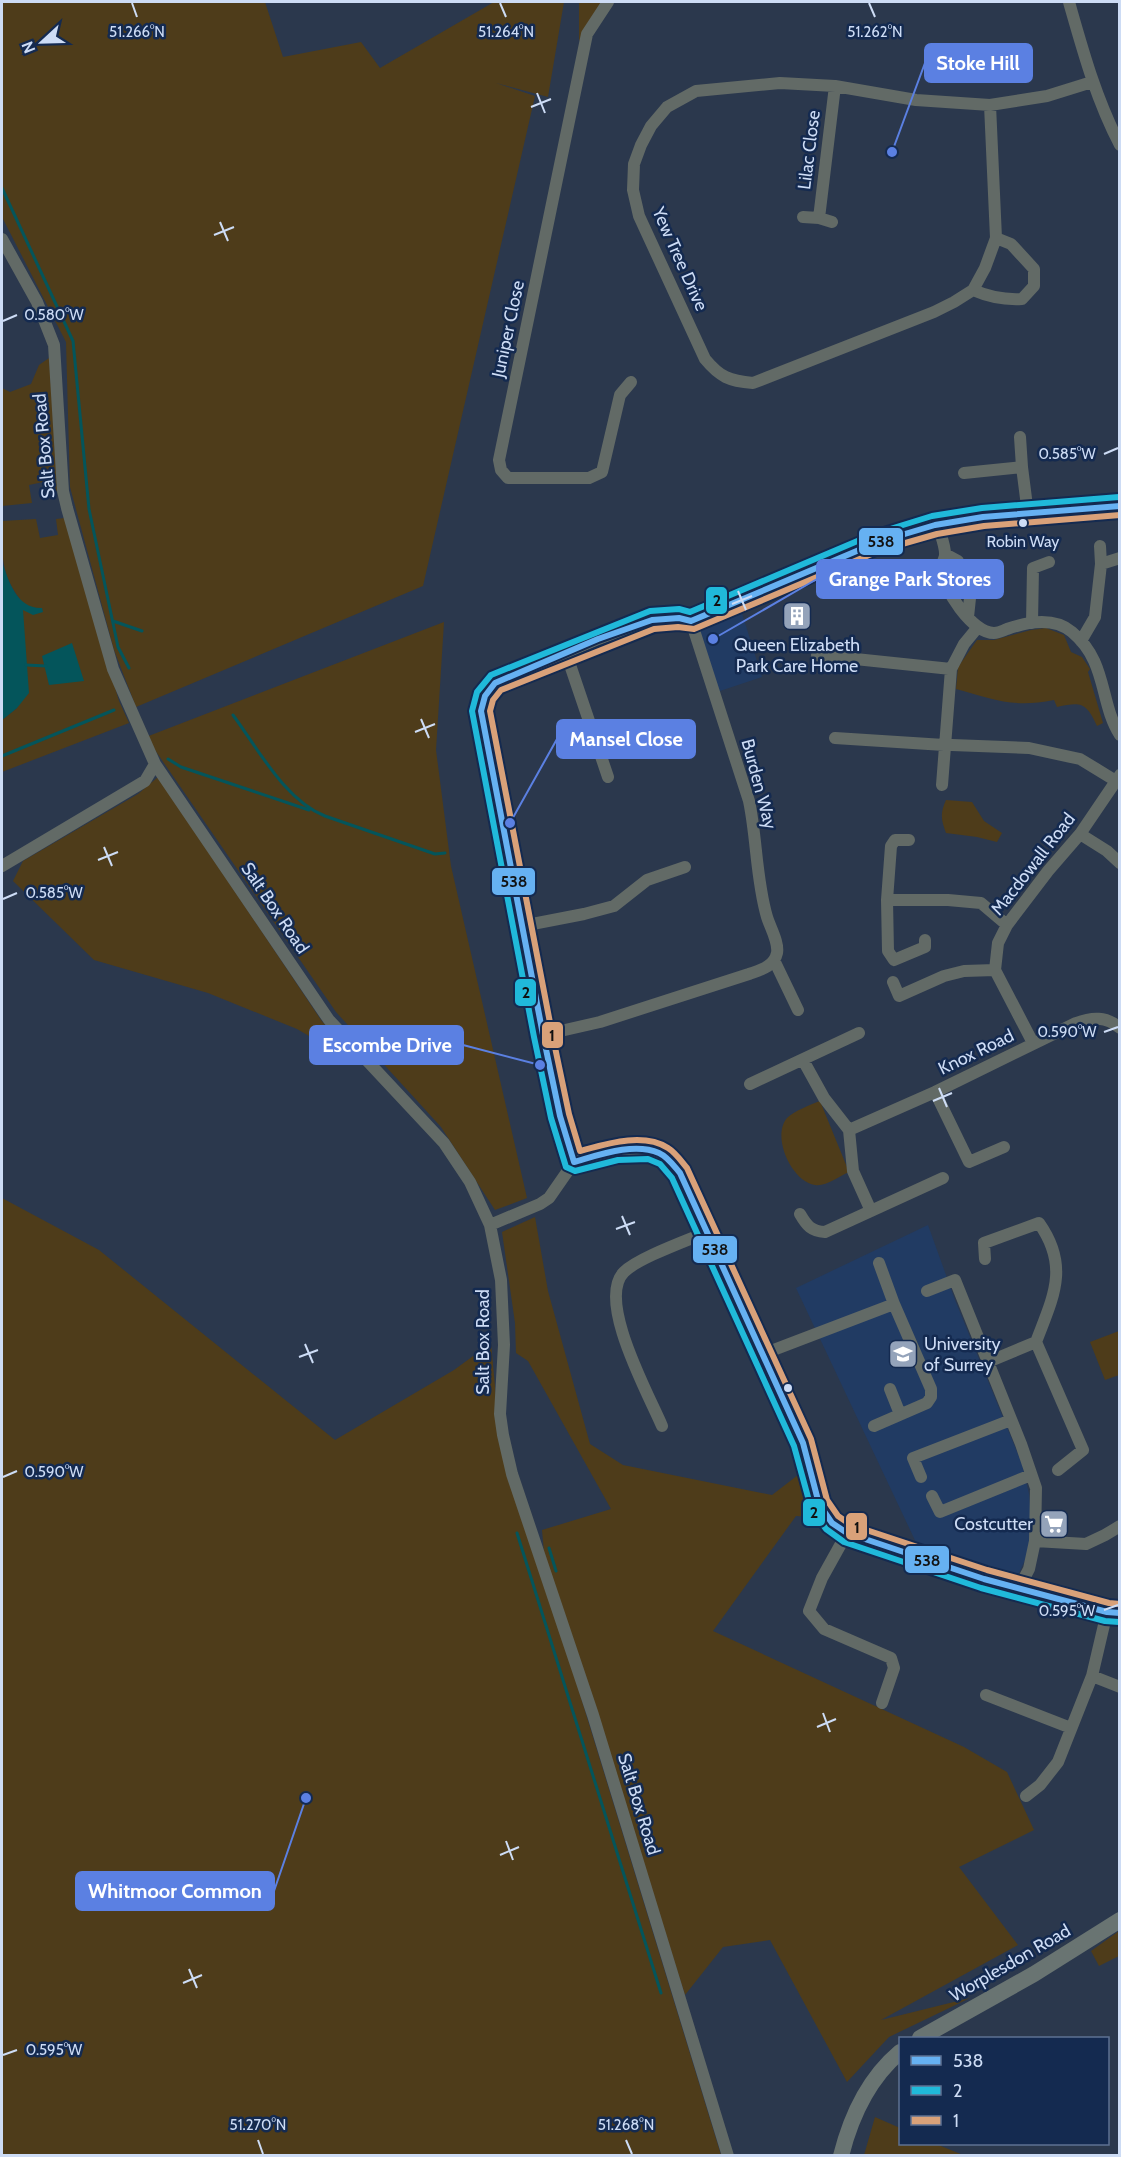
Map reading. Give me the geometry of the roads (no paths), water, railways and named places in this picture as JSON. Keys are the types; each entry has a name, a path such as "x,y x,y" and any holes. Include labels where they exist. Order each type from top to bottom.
{"main road":[{"name":"Worplesdon Road","path":"922,2037 1034,1974 1119,1920"},
{"path":"841,2156 849,2126 862,2098 874,2079 899,2053"}],"street":[{"name":"Juniper Close","path":"608,2 587,34 499,459 501,470 508,478 589,478 602,472 620,394 631,382"},
{"path":"1069,2 1092,82 1119,145"},
{"name":"Yew Tree Drive","path":"973,290 934,312 753,383 735,382 717,373 705,359 639,216 633,190 634,164 641,145 651,126 667,107 696,91 780,84 835,86 916,100 990,105 1047,96 1092,82"},
{"name":"Lilac Close","path":"819,218 835,86"},
{"path":"990,105 996,238 985,268 973,290 988,297 1007,300 1022,299 1034,286 1034,269 1011,244 996,238"},
{"name":"Lilac Close","path":"803,217 832,222"},
{"name":"Salt Box Road","path":"2,239 37,302 54,345 63,491 67,508 114,669 155,764 329,1020 444,1143 470,1182 490,1225 501,1280 504,1314 500,1414 512,1474 593,1715 728,2156"},
{"path":"1020,437 1028,514"},
{"path":"964,473 1022,467"},
{"path":"574,1162 560,1116 543,1035 481,711 485,696 495,683 566,652 652,620 679,618 691,621 878,542 960,520 1119,506"},
{"path":"938,525 945,554 941,568 955,604 978,627 992,633 1032,622 1047,622 1063,626 1081,641 1101,675 1119,735"},
{"path":"1081,641 1095,617 1101,564 1100,546"},
{"path":"945,554 958,561 970,598 968,617"},
{"path":"1101,564 1119,558"},
{"path":"1032,622 1033,568 1049,562"},
{"name":"Burden Way","path":"691,621 749,801 766,914 777,951 774,960 798,1010"},
{"path":"942,785 948,745 951,669 964,644 978,627"},
{"path":"566,652 608,777"},
{"path":"817,655 951,669"},
{"path":"835,738 1029,748 1080,759 1118,778"},
{"path":"2,866 145,781 155,764"},
{"name":"Macdowall Road","path":"995,970 998,943 1006,925 1080,834 1118,778"},
{"path":"1080,834 1107,851 1119,863"},
{"path":"909,840 895,840 891,846 887,900 888,951 894,960 925,947 925,940"},
{"path":"522,926 614,906 647,880 685,867"},
{"path":"887,900 948,900 981,903 1006,925"},
{"path":"543,1035 600,1022 749,975 766,968 774,960"},
{"path":"893,982 899,996 944,976 964,971 995,970 1033,1043"},
{"name":"Knox Road","path":"849,1130 935,1092 1033,1043 1092,1018 1109,1021 1119,1028"},
{"path":"750,1084 859,1033"},
{"path":"803,1060 824,1098 849,1130 853,1171 871,1211"},
{"name":"Knox Road","path":"935,1092 969,1162 1004,1147"},
{"path":"490,1225 549,1198 574,1162 622,1151 658,1152 680,1173 803,1443 819,1503 832,1523 847,1533 975,1576 1113,1612 1092,1676 1058,1762 1040,1785 1026,1796"},
{"path":"800,1214 806,1225 814,1231 825,1232 943,1178"},
{"path":"985,1259 984,1243 1039,1223 1047,1234 1056,1260 1056,1289 1036,1342 1083,1450 1058,1470"},
{"path":"662,1426 622,1335 616,1308 616,1288 619,1277 633,1264 706,1232"},
{"path":"874,1426 927,1403 931,1397 930,1389 879,1263"},
{"path":"927,1291 955,1280 1036,1488 1035,1541 1029,1569 1019,1588"},
{"path":"764,1354 894,1304"},
{"path":"988,1362 1036,1342"},
{"path":"890,1389 900,1414"},
{"path":"921,1477 913,1458 1011,1420"},
{"path":"932,1496 940,1512 1031,1475"},
{"path":"1035,1541 1086,1544 1119,1526"},
{"path":"847,1533 822,1578 809,1611 824,1629 891,1658 894,1668 882,1703"},
{"path":"1092,1676 1119,1687"},
{"path":"986,1695 1071,1728"}],"waterway":[{"path":"2,188 73,341 89,509 118,647 129,668"},
{"path":"113,621 142,631"},
{"path":"26,665 46,666"},
{"path":"2,756 114,710"},
{"path":"233,715 273,772 297,798 311,808 325,816 435,854 445,853"},
{"path":"168,759 181,767 309,810"},
{"path":"517,1533 661,1993"},
{"path":"549,1548 556,1571"}],"place":[{"name":"Stoke Hill","path":"892,152"},
{"name":"Robin Way","path":"1023,523"},
{"name":"Queen Elizabeth Park Care Home","path":"797,616"},
{"name":"Grange Park Stores","path":"713,639"},
{"name":"Mansel Close","path":"510,823"},
{"name":"Escombe Drive","path":"540,1065"},
{"name":"University of Surrey","path":"903,1354"},
{"name":"Costcutter","path":"1054,1524"},
{"name":"Whitmoor Common","path":"306,1798"}]}
